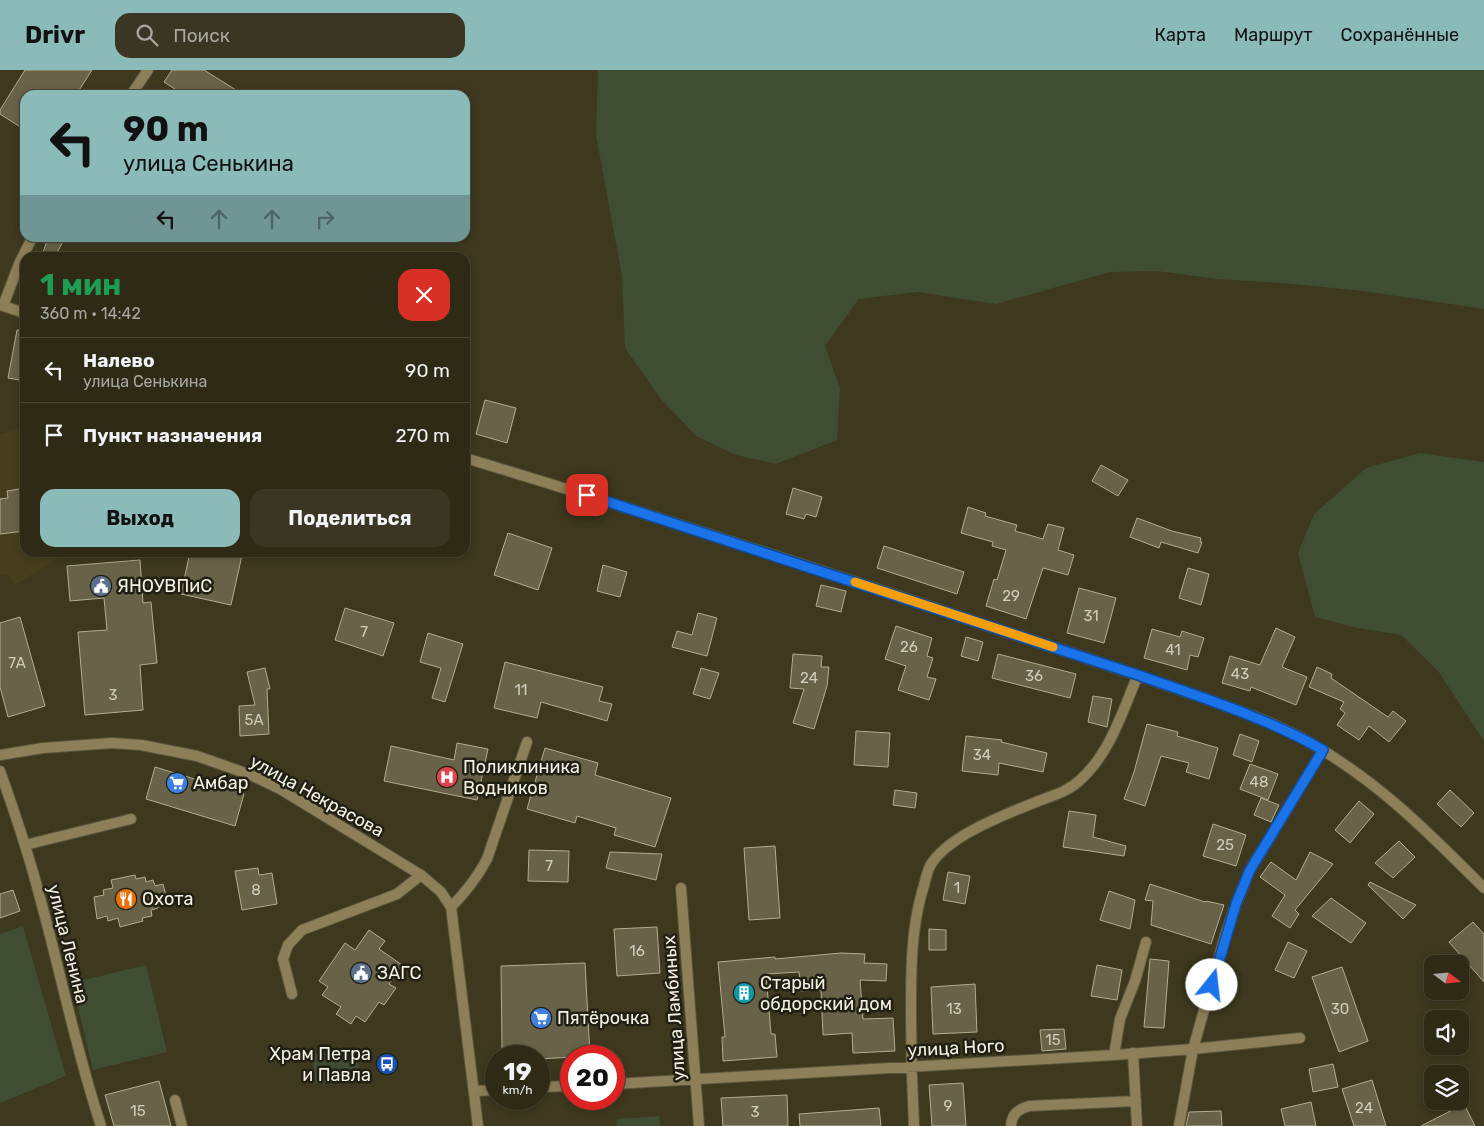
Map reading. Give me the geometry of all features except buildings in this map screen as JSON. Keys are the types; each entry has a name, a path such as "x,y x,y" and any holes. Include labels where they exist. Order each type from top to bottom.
{"street":[{"path":"134,90 148,70"},
{"path":"20,262 2,306 20,311"},
{"path":"470,460 692,528 1138,675 1228,707 1304,739 1346,764 1396,803 1484,888"},
{"path":"914,1126 911,1067 911,958 914,926 930,867 943,850 965,835 1000,816 1066,790 1080,780 1103,754 1138,675"},
{"path":"478,1126 451,907 474,882 487,859 527,742"},
{"name":"улица Некрасова","path":"0,755 43,748 112,743 159,748 197,756 251,775 280,789 421,875 441,892 451,907"},
{"path":"1179,1126 1193,1049 1236,904 1250,870 1323,750"},
{"name":"улица Ленина","path":"0,771 25,845 86,1080 101,1126"},
{"path":"25,845 131,819"},
{"path":"292,994 283,959 288,945 302,930 397,894 421,875"},
{"name":"улица Ламбиных","path":"681,888 699,1126"},
{"path":"1114,1054 1120,1019 1135,981 1146,942"},
{"name":"улица Ного","path":"625,1083 1193,1049 1300,1038"},
{"path":"1133,1053 1137,1126"},
{"path":"475,1091 485,1091"},
{"path":"175,1100 182,1126"},
{"path":"1011,1126 1013,1115 1019,1109 1028,1106 1136,1101"}],"shaded area":[{"path":"20,429 20,557 60,557 15,585 8,575 0,576 0,434"}],"green space":[{"path":"598,70 1484,70 1484,309 1363,291 1216,279 1157,271 1110,272 996,304 918,292 859,299 825,346 840,388 837,440 776,464 736,455 696,436 661,399 625,348 622,276 596,135"},
{"path":"1420,453 1484,462 1484,741 1438,671 1401,635 1357,628 1315,617 1298,553 1314,514 1366,468"},
{"path":"23,926 66,1076 0,1103 0,934"},
{"path":"146,965 167,1052 93,1070 72,983"},
{"path":"357,1050 360,1079 315,1084 312,1054"},
{"path":"659,1116 660,1126 617,1126 617,1119"}],"slow traffic":[{"path":"855,582 1053,647"}],"place":[{"name":"ЯНОУВПиС","path":"101,586"},
{"name":"Поликлиника Водников","path":"447,777"},
{"name":"Амбар","path":"177,783"},
{"name":"Охота","path":"126,899"},
{"name":"ЗАГС","path":"361,973"},
{"name":"Старый обдорский дом","path":"744,993"},
{"name":"Пятёрочка","path":"541,1018"},
{"name":"Храм Петра и Павла","path":"387,1064"}],"route":[{"path":"587,495 1138,675 1228,707 1304,739 1323,750 1250,870 1225,936 1212,985"}]}
